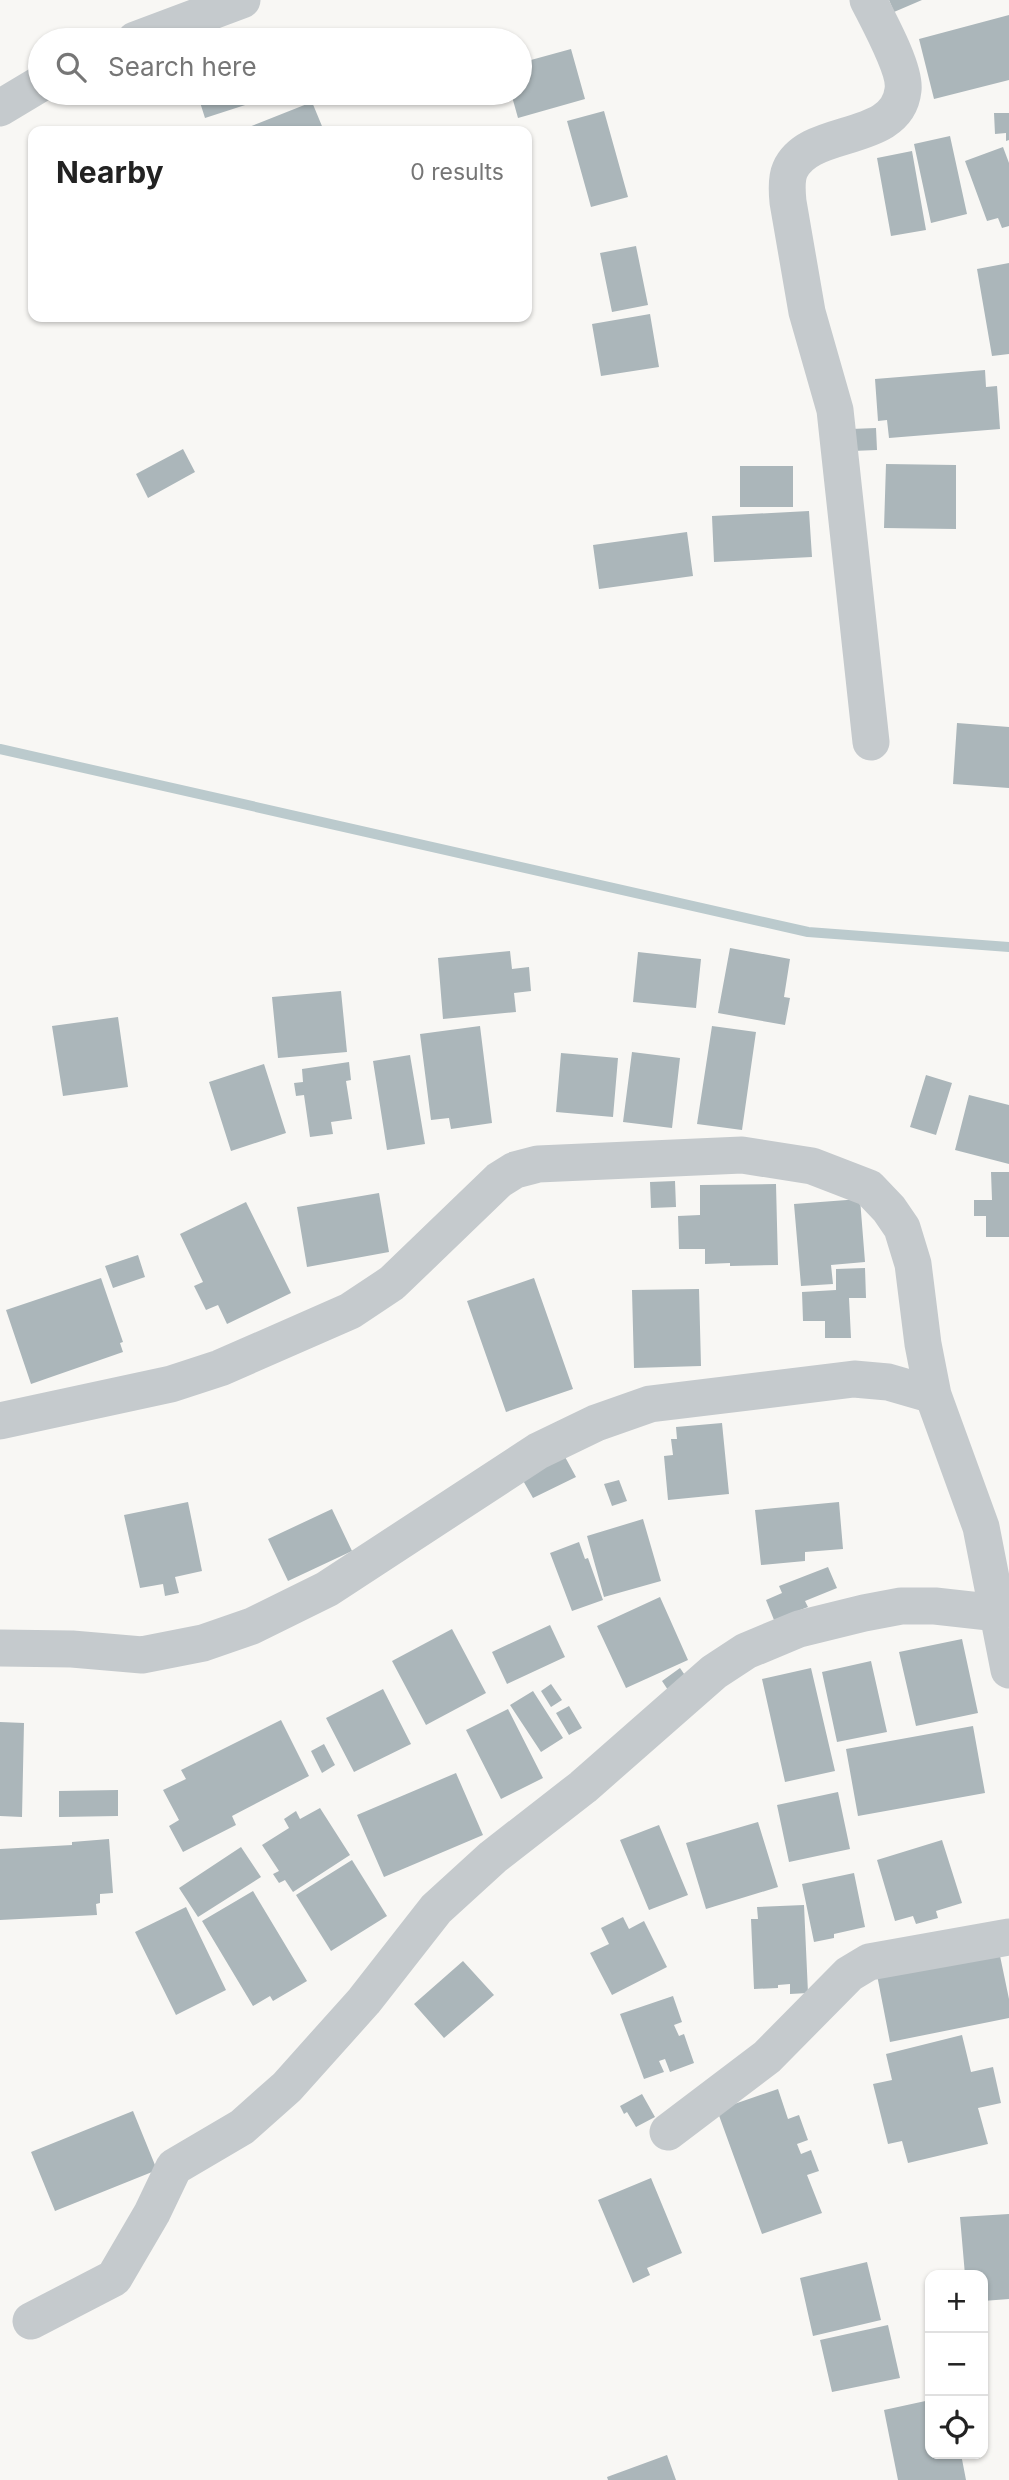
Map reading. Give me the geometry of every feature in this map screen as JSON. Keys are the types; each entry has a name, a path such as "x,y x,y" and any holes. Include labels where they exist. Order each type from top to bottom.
{"street":[{"path":"167,28 242,0"},
{"path":"868,0 900,70 904,89 898,108 882,123 817,146 799,157 790,170 787,186 807,312 835,410 871,742"},
{"path":"0,108 28,91"},
{"path":"0,1421 171,1384 220,1368 350,1311 391,1283 514,1170 538,1164 742,1155 812,1166 869,1188 902,1228 913,1265 923,1344 933,1395 981,1527 1009,1670"},
{"path":"0,1648 72,1649 142,1655 203,1643 251,1626 327,1589 538,1451 596,1423 650,1404 854,1379 888,1382 933,1395"},
{"path":"31,2321 114,2278 152,2213 174,2167 242,2127 286,2087 364,2000 436,1909 494,1857 583,1787 714,1672 746,1651 789,1634 864,1613 901,1606 935,1606 998,1613"},
{"path":"668,2132 767,2057 849,1974 869,1962 1009,1937"}],"building":[{"path":"889,0 922,0 894,12"},
{"path":"1009,15 1009,80 934,99 919,39"},
{"path":"571,49 585,99 518,118 514,105 532,105 532,60"},
{"path":"201,105 245,105 205,118"},
{"path":"304,105 313,105 322,126 252,126"},
{"path":"604,111 628,197 591,207 567,121"},
{"path":"994,113 1009,113 1009,140 1006,141 1006,133 995,134"},
{"path":"950,136 967,214 931,223 914,144"},
{"path":"1003,147 1009,163 1009,226 1002,228 998,218 987,221 965,161"},
{"path":"912,151 926,230 891,236 877,158"},
{"path":"636,246 648,305 612,312 600,253"},
{"path":"1009,263 1009,354 992,356 977,269"},
{"path":"650,314 659,367 601,376 592,324"},
{"path":"985,370 986,387 997,386 1000,429 889,438 887,420 878,421 875,379"},
{"path":"876,428 877,450 852,451 851,429"},
{"path":"183,449 195,472 148,498 136,474"},
{"path":"886,464 956,465 956,529 884,528"},
{"path":"740,466 793,466 793,507 740,507"},
{"path":"809,511 812,557 714,562 712,516"},
{"path":"687,532 693,576 599,589 593,545"},
{"path":"957,723 1009,727 1009,788 953,784"},
{"path":"730,948 790,959 784,997 790,998 785,1025 718,1013"},
{"path":"510,951 512,969 529,967 531,991 514,993 516,1012 443,1019 438,958"},
{"path":"638,952 701,959 696,1008 633,1002"},
{"path":"341,991 347,1052 278,1058 272,997"},
{"path":"118,1017 128,1087 63,1096 52,1026"},
{"path":"480,1026 492,1123 451,1129 449,1118 431,1120 420,1034"},
{"path":"712,1026 756,1032 742,1130 697,1124"},
{"path":"632,1052 680,1058 672,1128 623,1122"},
{"path":"561,1053 618,1058 613,1117 556,1112"},
{"path":"410,1055 425,1144 387,1150 373,1061"},
{"path":"349,1062 351,1080 346,1081 352,1119 331,1122 333,1134 310,1137 304,1095 296,1096 294,1083 303,1082 302,1069"},
{"path":"264,1064 286,1133 231,1151 209,1082"},
{"path":"926,1075 952,1083 936,1135 910,1127"},
{"path":"969,1095 1009,1105 1009,1164 955,1150"},
{"path":"991,1172 1009,1172 1009,1237 986,1237 986,1216 974,1216 974,1200 992,1200"},
{"path":"675,1181 676,1207 651,1208 650,1182"},
{"path":"776,1184 778,1265 705,1264 705,1249 679,1249 678,1216 700,1215 700,1185"},
{"path":"379,1193 389,1252 307,1267 297,1207"},
{"path":"860,1199 865,1262 831,1265 833,1284 801,1286 794,1204"},
{"path":"246,1202 291,1293 227,1324 218,1305 206,1310 194,1286 203,1282 180,1234"},
{"path":"138,1255 145,1277 113,1288 105,1266"},
{"path":"865,1268 866,1298 849,1298 851,1338 825,1338 825,1321 803,1321 802,1292 836,1290 836,1269"},
{"path":"101,1278 123,1342 120,1343 123,1352 31,1384 6,1310"},
{"path":"534,1278 573,1389 506,1412 467,1301"},
{"path":"699,1289 701,1366 634,1368 632,1290"},
{"path":"722,1423 729,1494 668,1500 664,1456 673,1455 671,1439 677,1439 676,1427"},
{"path":"564,1455 576,1477 533,1498 521,1477"},
{"path":"619,1480 627,1501 612,1506 604,1484"},
{"path":"188,1502 202,1571 175,1577 179,1593 165,1596 163,1584 140,1588 124,1515"},
{"path":"839,1502 843,1549 805,1552 805,1561 761,1565 755,1510"},
{"path":"332,1509 352,1551 288,1581 268,1539"},
{"path":"643,1519 661,1581 604,1597 587,1536"},
{"path":"579,1542 585,1559 588,1558 603,1600 572,1611 550,1553"},
{"path":"828,1567 837,1588 805,1601 808,1607 774,1620 766,1600 782,1593 779,1586"},
{"path":"660,1597 688,1660 626,1688 597,1626"},
{"path":"550,1625 565,1657 507,1684 492,1652"},
{"path":"452,1629 486,1693 426,1725 392,1661"},
{"path":"962,1639 978,1713 916,1726 899,1652"},
{"path":"871,1661 887,1732 837,1742 822,1672"},
{"path":"680,1668 693,1687 674,1699 662,1681"},
{"path":"811,1668 835,1771 785,1782 762,1679"},
{"path":"551,1684 562,1700 551,1707 541,1691"},
{"path":"383,1689 411,1744 354,1772 326,1718"},
{"path":"533,1691 563,1738 541,1752 510,1705"},
{"path":"569,1706 582,1728 569,1735 556,1713"},
{"path":"508,1709 543,1778 501,1799 466,1730"},
{"path":"281,1720 309,1776 232,1816 236,1825 183,1852 169,1826 179,1820 163,1790 186,1779 181,1770"},
{"path":"0,1722 24,1723 22,1817 0,1816"},
{"path":"973,1726 985,1793 858,1816 846,1749"},
{"path":"324,1744 335,1765 322,1773 311,1751"},
{"path":"456,1773 483,1835 384,1877 357,1815"},
{"path":"118,1790 118,1816 59,1817 59,1791"},
{"path":"838,1792 850,1849 789,1862 777,1805"},
{"path":"320,1808 350,1855 293,1892 285,1880 279,1883 273,1874 279,1871 262,1845 289,1828 284,1819 296,1811 300,1819"},
{"path":"758,1822 778,1887 706,1909 686,1843"},
{"path":"659,1825 688,1895 649,1910 620,1840"},
{"path":"109,1839 113,1893 100,1894 100,1903 96,1904 97,1915 0,1920 0,1849 72,1845 72,1842"},
{"path":"942,1840 962,1903 936,1911 938,1918 916,1924 913,1916 895,1921 877,1860"},
{"path":"241,1847 261,1877 198,1917 179,1888"},
{"path":"352,1860 387,1916 331,1951 296,1895"},
{"path":"854,1873 865,1927 814,1942 802,1884"},
{"path":"253,1891 307,1981 273,2001 270,1996 253,2006 202,1921"},
{"path":"804,1905 808,1993 790,1994 790,1984 778,1985 778,1988 754,1989 751,1919 758,1919 757,1907"},
{"path":"186,1907 226,1990 176,2015 135,1932"},
{"path":"623,1917 629,1929 644,1921 667,1967 612,1995 590,1953 609,1944 601,1928"},
{"path":"999,1951 1009,1999 1009,2018 890,2042 877,1975"},
{"path":"463,1961 494,1995 444,2038 414,2004"},
{"path":"673,1996 682,2022 674,2025 679,2036 684,2034 694,2063 670,2072 665,2059 659,2061 664,2072 644,2079 620,2014"},
{"path":"962,2035 971,2072 993,2067 1001,2103 978,2108 988,2144 908,2163 902,2141 888,2144 873,2084 892,2080 886,2054"},
{"path":"778,2089 788,2119 799,2115 808,2140 797,2144 801,2154 811,2150 819,2171 807,2175 822,2213 762,2234 717,2110"},
{"path":"642,2094 655,2117 636,2127 620,2106"},
{"path":"133,2111 157,2170 55,2211 31,2152"},
{"path":"651,2178 682,2253 647,2268 650,2275 633,2283 598,2200"},
{"path":"1009,2214 1009,2299 988,2301 988,2270 965,2270 960,2217"},
{"path":"867,2262 881,2320 813,2336 800,2278"},
{"path":"888,2325 900,2378 832,2392 820,2340"},
{"path":"925,2401 925,2459 962,2459 966,2480 898,2480 884,2410"},
{"path":"667,2455 676,2480 608,2480 607,2477"}],"waterway":[{"path":"0,749 808,932 1009,947"}]}
